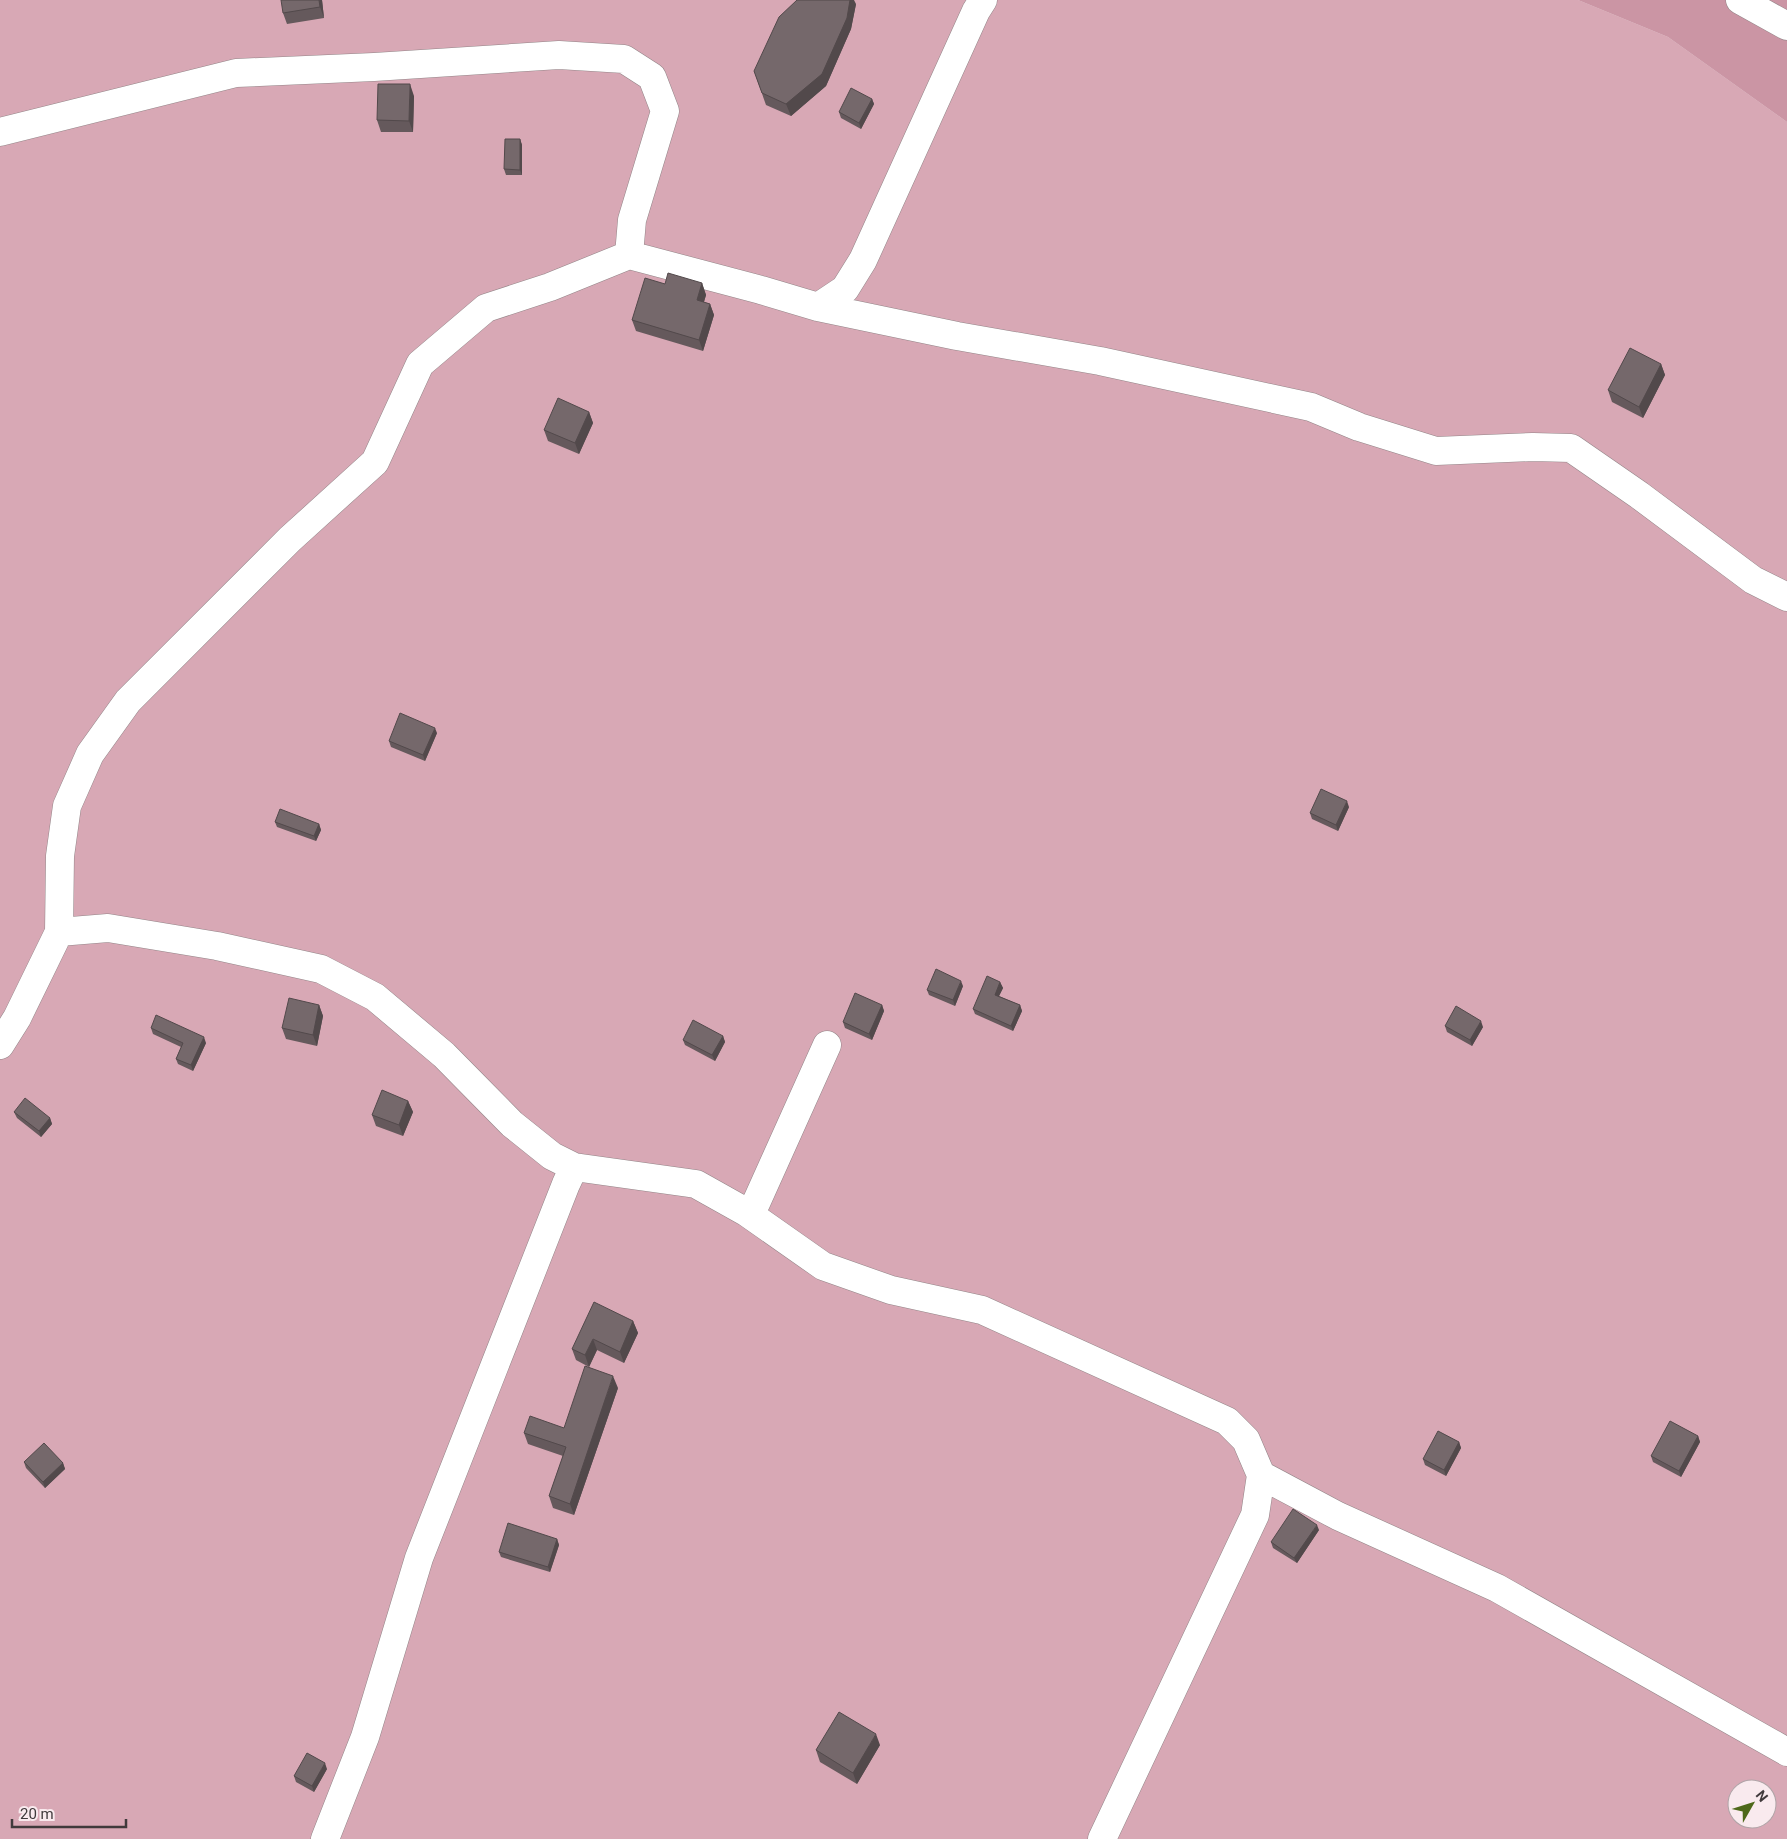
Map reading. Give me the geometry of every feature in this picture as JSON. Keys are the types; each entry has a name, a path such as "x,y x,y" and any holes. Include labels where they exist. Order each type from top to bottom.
{"street":[{"path":"818,307 845,289 863,260 982,0"},
{"path":"1740,0 1787,26"},
{"path":"0,132 236,73 374,67 560,55 624,59 652,77 665,111 632,220 629,255"},
{"path":"0,1044 18,1018 59,932 60,856 67,806 90,754 128,702 290,539 375,462 420,364 486,308 550,287 629,255 818,307 957,336 1100,362 1311,408 1359,427 1436,451 1534,447 1571,448 1639,495 1753,580 1787,597"},
{"path":"59,932 108,928 217,946 321,969 375,997 444,1055 512,1124 552,1156 574,1167 696,1184 746,1212 824,1266 891,1290 982,1310 1227,1421 1246,1440 1261,1475 1255,1514 1102,1839"},
{"path":"746,1212 756,1202 828,1046"},
{"path":"325,1839 365,1737 418,1558 574,1167"},
{"path":"1261,1475 1338,1516 1497,1588 1787,1752"}],"shaded area":[{"path":"0,0 1578,0 1668,37 1787,122 1787,1839 0,1839"},
{"path":"1578,0 1787,0 1787,122 1668,37"}],"building":[{"path":"281,0 319,0 320,7 283,13"},
{"path":"797,0 850,0 847,18 822,74 786,104 762,93 754,71 779,17"},
{"path":"378,84 410,84 409,121 377,120"},
{"path":"851,88 872,99 859,123 839,112"},
{"path":"505,139 520,139 520,170 504,169"},
{"path":"668,273 702,283 697,300 710,304 699,340 632,320 645,278 665,284"},
{"path":"1630,348 1661,364 1639,407 1608,390"},
{"path":"558,398 589,412 575,443 544,430"},
{"path":"400,713 435,728 423,755 389,741"},
{"path":"1321,789 1347,801 1336,825 1310,813"},
{"path":"280,809 319,824 314,836 275,822"},
{"path":"936,969 961,981 953,1000 927,990"},
{"path":"987,976 1000,982 995,995 1020,1005 1011,1026 973,1009"},
{"path":"855,993 882,1005 869,1034 843,1022"},
{"path":"289,998 319,1005 313,1035 282,1028"},
{"path":"1456,1006 1481,1021 1470,1040 1445,1026"},
{"path":"156,1015 204,1037 191,1065 176,1059 183,1043 151,1028"},
{"path":"693,1020 723,1036 712,1055 683,1040"},
{"path":"382,1090 408,1101 399,1125 372,1115"},
{"path":"25,1098 50,1118 39,1131 14,1112"},
{"path":"594,1302 633,1321 620,1352 593,1339 585,1355 572,1349"},
{"path":"585,1366 613,1376 570,1504 549,1496 566,1447 524,1433 530,1416 564,1428"},
{"path":"1670,1421 1698,1436 1679,1471 1651,1456"},
{"path":"1438,1431 1459,1442 1444,1470 1423,1459"},
{"path":"44,1443 63,1463 43,1482 24,1462"},
{"path":"1293,1509 1317,1525 1294,1558 1271,1542"},
{"path":"508,1523 557,1539 548,1567 499,1552"},
{"path":"839,1712 876,1734 853,1773 816,1750"},
{"path":"307,1753 325,1763 312,1786 294,1776"}]}
